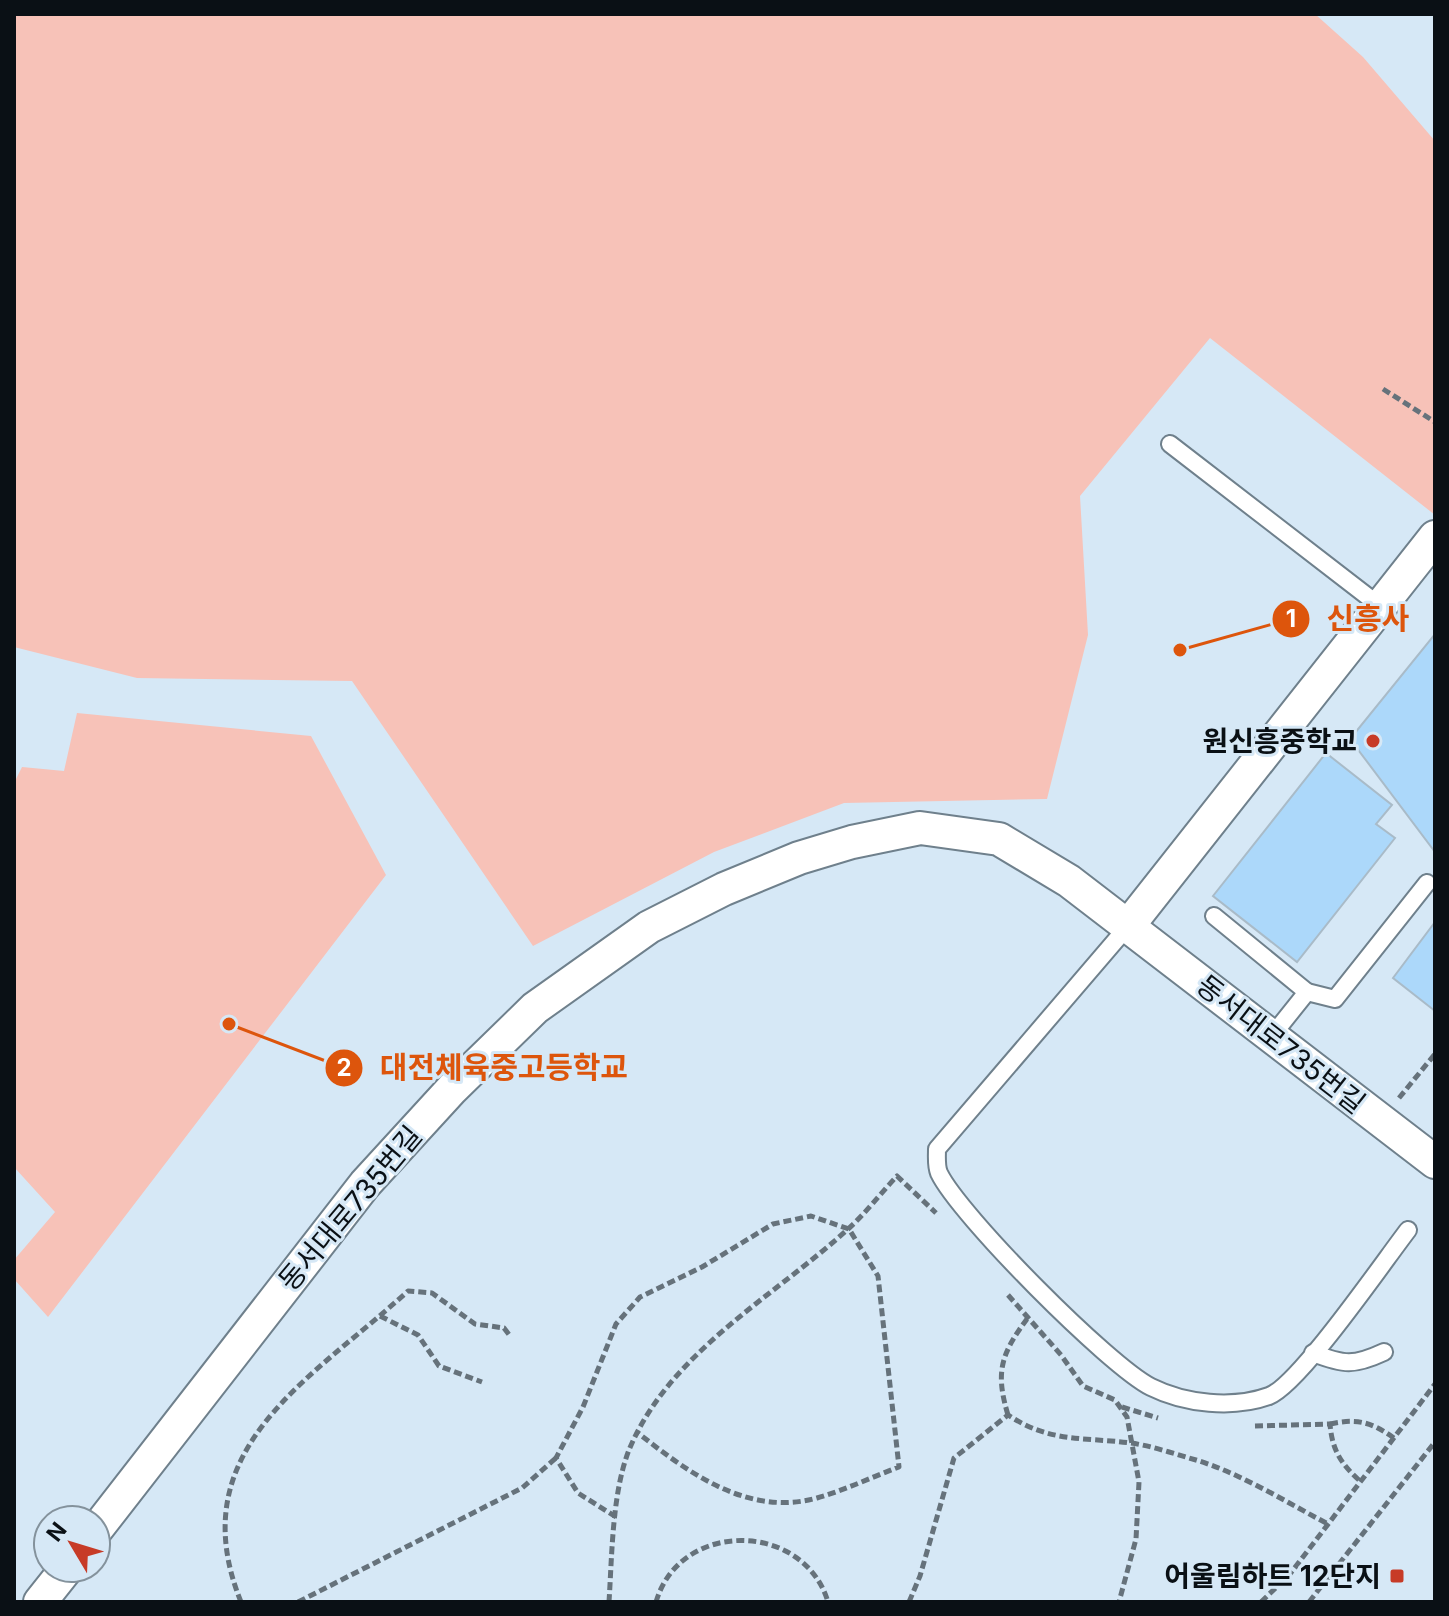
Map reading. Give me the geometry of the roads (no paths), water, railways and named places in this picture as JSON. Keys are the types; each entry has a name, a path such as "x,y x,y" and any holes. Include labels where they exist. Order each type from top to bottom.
{"street":[{"path":"1128,926 1435,537"},
{"name":"동서대로735번길","path":"112,1509 365,1184 452,1089 535,1008 649,927 724,889 799,858 920,828 999,839 1069,881 1435,1162"},
{"path":"40,1602 54,1584"}],"lane":[{"path":"1170,444 1380,606"},
{"path":"1214,916 1307,992 1335,999 1427,883"},
{"path":"1128,926 937,1149 938,1171 960,1205 1118,1365 1152,1388 1191,1400 1233,1404 1272,1395 1296,1376 1408,1230"},
{"path":"1271,1037 1307,992"},
{"path":"1313,1353 1336,1362 1360,1363 1384,1352"}],"place":[{"name":"신흥사","path":"1180,650"},
{"name":"원신흥중학교","path":"1373,741"},
{"name":"대전체육중고등학교","path":"229,1024"},
{"name":"어울림하트 12단지","path":"1397,1576"}]}
